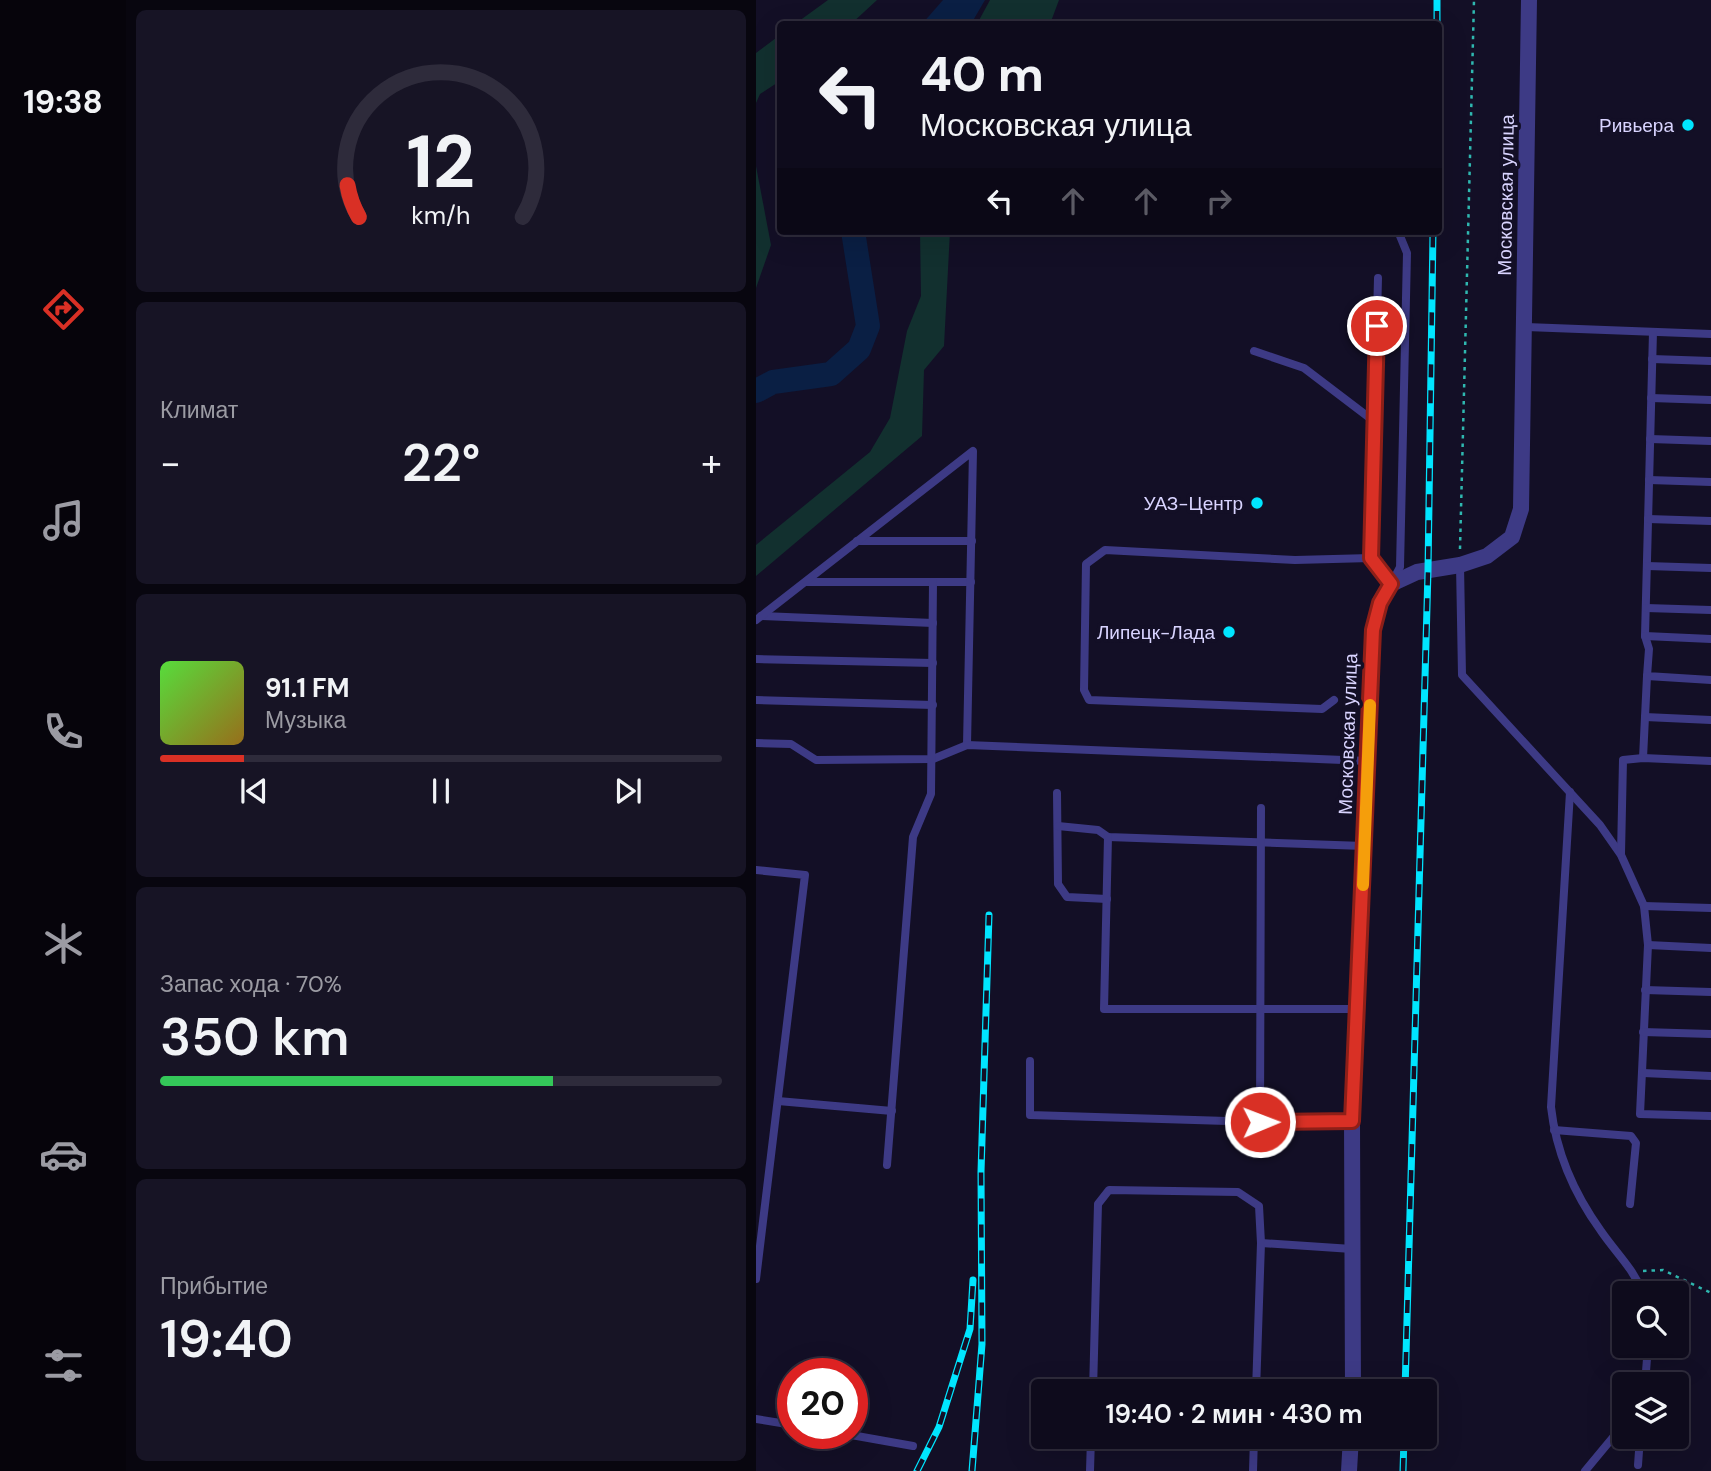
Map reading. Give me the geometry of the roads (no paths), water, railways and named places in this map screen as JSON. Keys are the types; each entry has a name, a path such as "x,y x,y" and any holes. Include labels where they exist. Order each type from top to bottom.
{"street":[{"name":"Московская улица","path":"1353,1379 1352,1121 1366,846 1373,630 1380,603 1391,584 1417,572 1460,565 1487,556 1512,537 1521,509 1526,327 1529,0"},
{"path":"1349,1471 1350,1449"}],"lane":[{"path":"1378,278 1371,558 1391,584 1400,567 1407,253 1400,235"},
{"path":"1526,327 1711,334"},
{"path":"1643,758 1649,649 1645,636 1653,332"},
{"path":"1254,351 1304,369 1375,422"},
{"path":"1652,359 1711,361"},
{"path":"1651,398 1711,400"},
{"path":"1650,439 1711,441"},
{"path":"758,618 974,451 967,745"},
{"path":"1649,480 1711,482"},
{"path":"1648,519 1711,521"},
{"path":"857,541 972,541"},
{"path":"1334,700 1322,709 1308,709 1089,700 1084,690 1086,564 1105,550 1295,560 1371,558"},
{"path":"1460,565 1462,675 1570,792 1621,855 1644,906 1648,945 1640,1115 1711,1116"},
{"path":"1647,566 1711,568"},
{"path":"806,582 971,582"},
{"path":"887,1165 913,837 931,794 933,582"},
{"path":"1646,608 1711,610"},
{"path":"758,618 933,623"},
{"path":"1645,636 1711,639"},
{"path":"756,659 933,663"},
{"path":"1647,676 1711,680"},
{"path":"756,700 933,705"},
{"path":"1645,717 1711,720"},
{"path":"756,743 791,744 816,760 933,759 967,745 1368,761"},
{"path":"1621,855 1623,760 1643,758 1711,761"},
{"path":"1570,792 1551,1107 1554,1130 1570,1178 1601,1231 1634,1271 1638,1281"},
{"path":"1058,793 1058,884 1067,897 1107,900"},
{"path":"1260,1122 1261,808"},
{"path":"1058,826 1098,830 1108,837 1261,845 1366,846"},
{"path":"1108,837 1104,1009 1356,1009"},
{"path":"756,870 805,875 778,1101 761,1199 756,1279"},
{"path":"1644,906 1711,908"},
{"path":"1648,945 1711,948"},
{"path":"1645,990 1711,992"},
{"path":"1643,1032 1711,1034"},
{"path":"1030,1061 1030,1115 1260,1122 1352,1121"},
{"path":"1643,1073 1711,1076"},
{"path":"778,1101 892,1111"},
{"path":"1554,1130 1631,1136 1636,1143 1630,1204"},
{"path":"1093,1379 1098,1204 1108,1190 1238,1192 1259,1206 1261,1243 1256,1379"},
{"path":"1261,1243 1353,1249"},
{"path":"756,1419 777,1423"},
{"path":"868,1438 913,1446"},
{"path":"1585,1471 1612,1438"},
{"path":"1090,1471 1091,1449"},
{"path":"1253,1471 1254,1449"},
{"path":"1638,1465 1639,1449"}],"water":[{"path":"943,0 985,0 973,21 925,21"}],"waterway":[{"path":"756,391 773,382 831,374 859,349 868,326 854,235"}],"railway":[{"path":"1437,0 1437,21"},
{"path":"1405,1379 1428,571 1433,235"},
{"path":"972,1471 982,1344 981,1172 989,915"},
{"path":"917,1471 939,1427 970,1329 973,1280"},
{"path":"1403,1471 1404,1449"}],"place":[{"name":"Ривьера","path":"1688,125"},
{"name":"УАЗ-Центр","path":"1257,503"},
{"name":"Липецк-Лада","path":"1229,632"}]}
